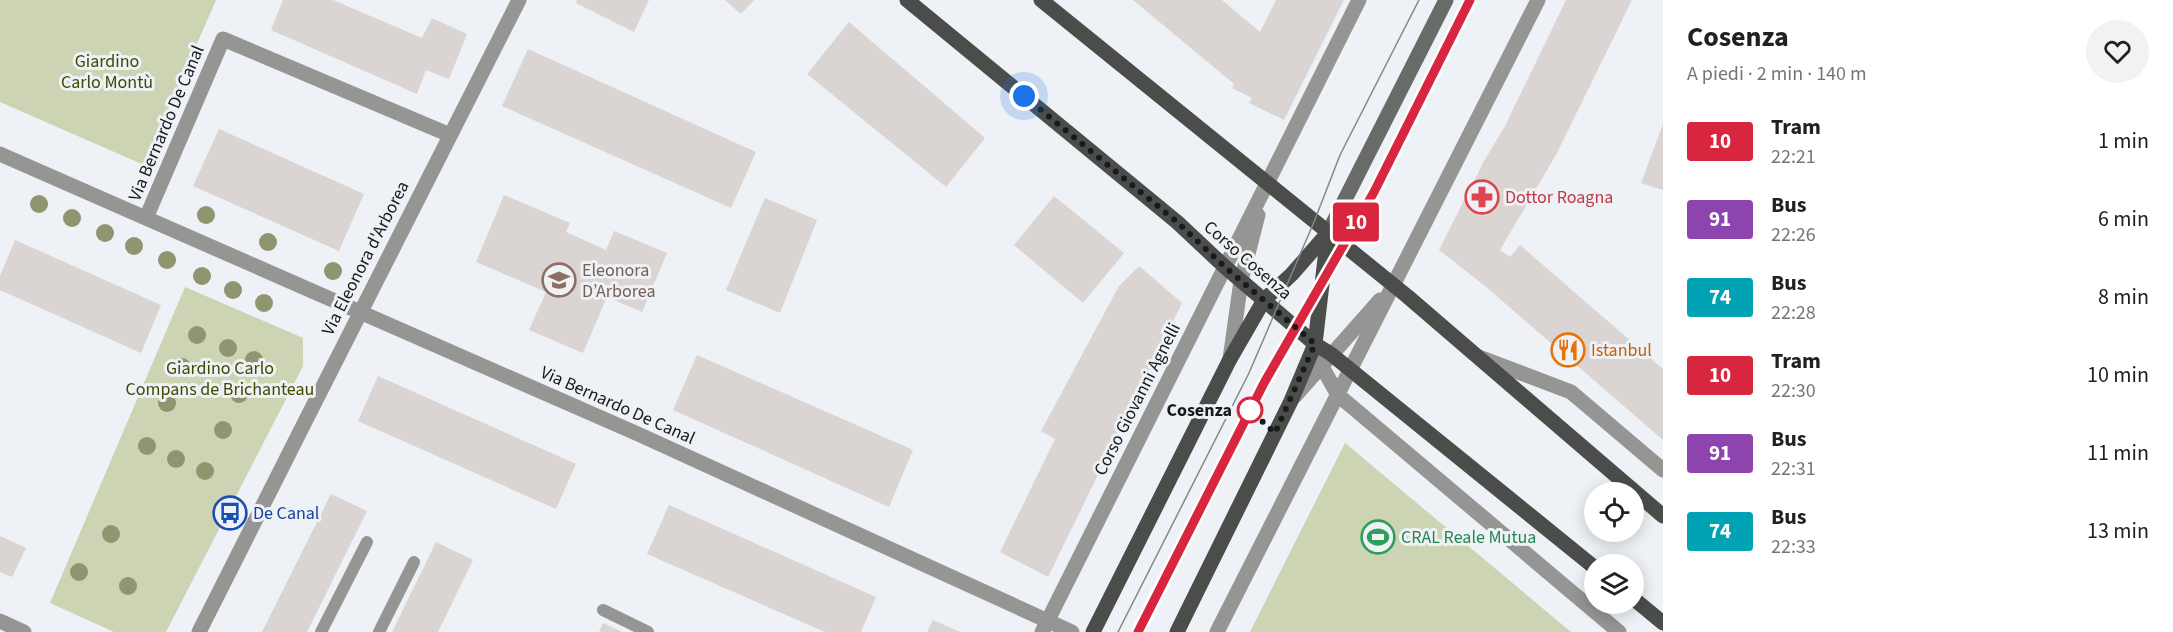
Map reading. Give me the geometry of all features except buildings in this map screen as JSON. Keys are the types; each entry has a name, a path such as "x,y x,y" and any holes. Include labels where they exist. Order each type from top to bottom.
{"main road":[{"name":"Corso Cosenza","path":"907,0 1177,222 1225,267 1315,344 1326,359 1350,370 1584,559"},
{"path":"1041,0 1393,285 1663,516"},
{"name":"Corso Giovanni Agnelli","path":"1093,632 1230,359 1264,300 1293,274 1328,233 1446,0"},
{"name":"Corso Giovanni Agnelli","path":"1177,632 1291,401 1315,344 1328,233"},
{"path":"1644,607 1663,622"}],"street":[{"name":"Via Eleonora d'Arborea","path":"200,632 519,0"},
{"name":"Corso Giovanni Agnelli","path":"1045,626 1359,0"},
{"name":"Corso Giovanni Agnelli","path":"1217,632 1538,0"},
{"name":"Via Bernardo De Canal","path":"146,218 223,39 450,135"},
{"name":"Via Bernardo De Canal","path":"0,154 649,439 1045,626 1072,632"},
{"name":"Corso Giovanni Agnelli","path":"1230,359 1241,281 1266,183"},
{"name":"Corso Giovanni Agnelli","path":"1291,401 1393,285"},
{"path":"1476,356 1571,392 1663,470"},
{"name":"Corso Cosenza","path":"1326,359 1338,395 1619,632"},
{"path":"0,621 24,632"}],"lane":[{"path":"321,632 367,542"},
{"path":"379,632 414,562"},
{"path":"603,610 648,632"}],"green space":[{"name":"Giardino Carlo Montù","path":"0,0 216,0 144,165 0,102"},
{"name":"Giardino Carlo Compans de Brichanteau","path":"185,287 303,338 303,366 166,632 114,632 50,603"},
{"name":"CRAL Reale Mutua","path":"1345,443 1571,632 1250,632"}],"tram line":[{"path":"1118,632 1249,373 1314,222 1340,155 1419,0"},
{"path":"1138,632 1264,383 1374,192 1470,0"},
{"name":"10","path":"1138,632 1264,383 1374,192 1470,0"}],"place":[{"name":"Dottor Roagna","path":"1482,197"},
{"name":"Eleonora D’Arborea","path":"559,280"},
{"name":"Istanbul","path":"1568,350"},
{"name":"Cosenza","path":"1250,410"},
{"name":"De Canal","path":"230,513"},
{"name":"CRAL Reale Mutua","path":"1378,537"}],"route":[{"path":"1024,96 1177,222 1225,267 1315,344 1275,433 1250,410"}]}
